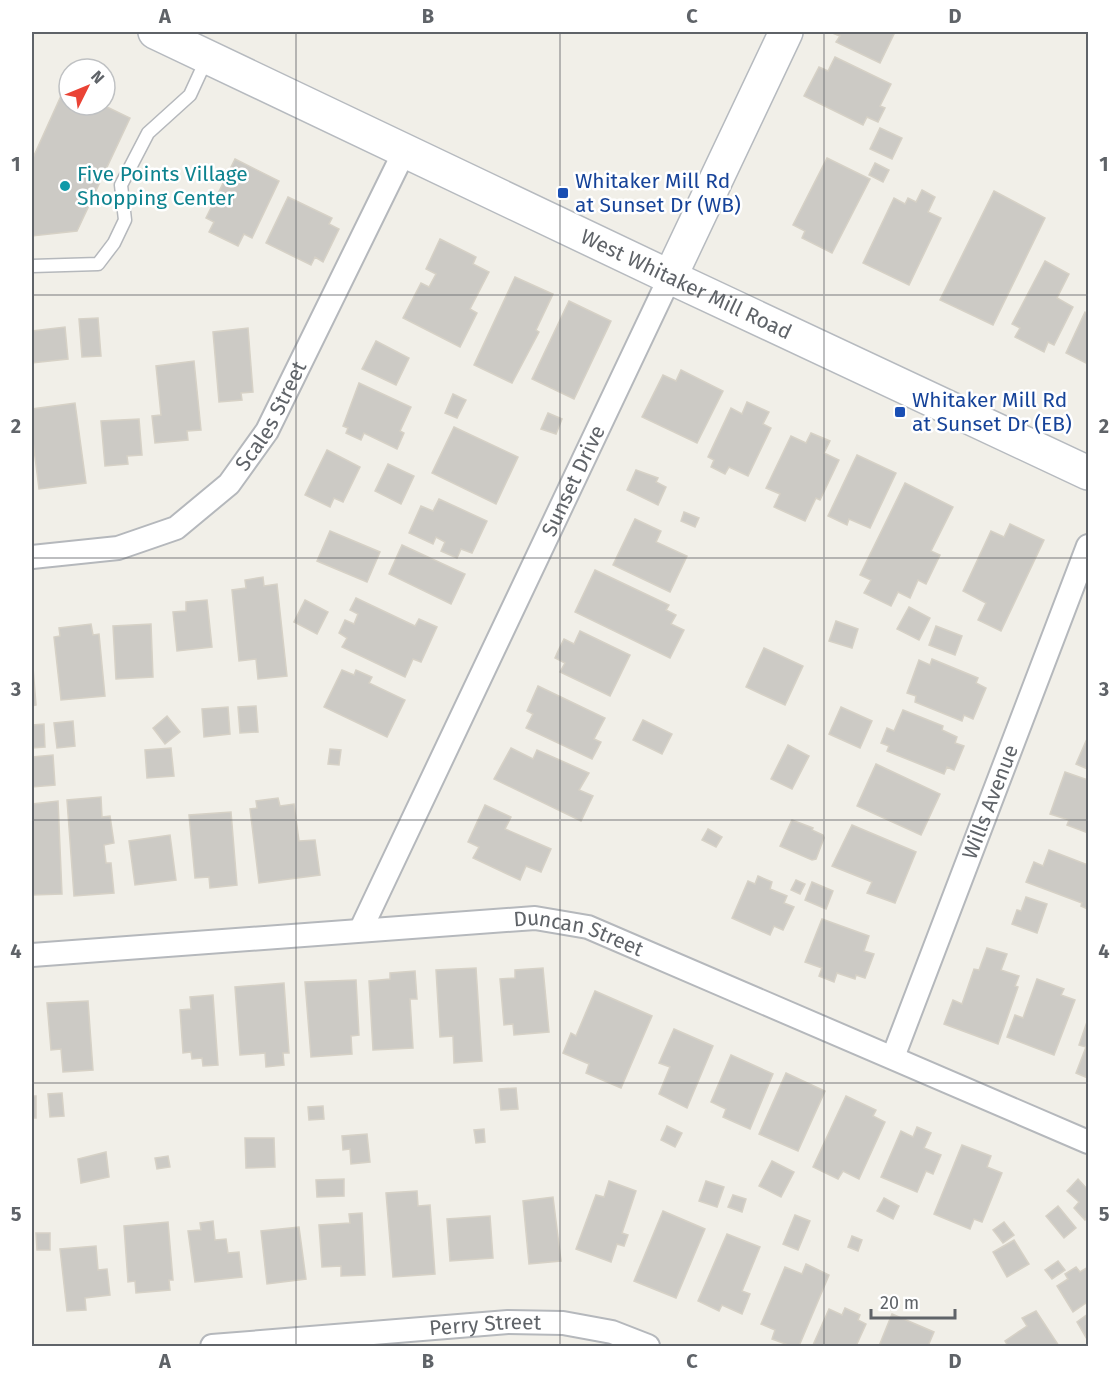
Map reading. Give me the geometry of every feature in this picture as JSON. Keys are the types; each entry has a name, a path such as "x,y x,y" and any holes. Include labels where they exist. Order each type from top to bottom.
{"main road":[{"name":"West Whitaker Mill Road","path":"155,32 670,278 1089,473"},
{"name":"Sunset Drive","path":"670,278 786,32"}],"street":[{"name":"Scales Street","path":"32,557 118,548 176,528 229,484 267,431 405,150"},
{"name":"Sunset Drive","path":"361,929 670,278"},
{"name":"Wills Avenue","path":"893,1057 1089,546"},
{"name":"Duncan Street","path":"32,955 535,918 588,927 1089,1142"},
{"name":"Perry Street","path":"212,1347 508,1322 563,1323 612,1332 648,1347"}],"lane":[{"path":"32,266 99,264 114,243 125,220 121,185 148,133 190,95 207,57"}],"building":[{"path":"830,32 895,32 880,63 836,42 840,36"},
{"path":"835,57 891,84 880,106 885,108 878,122 867,117 863,125 804,96 819,67 828,71"},
{"name":"Five Points Village Shopping Center","path":"57,105 57,117 117,117 117,112 130,118 77,231 32,236 32,160"},
{"path":"880,128 902,138 892,159 870,149"},
{"path":"827,158 870,179 832,253 802,238 805,231 793,225"},
{"path":"235,159 279,181 252,238 244,234 238,246 209,232 214,222 206,218"},
{"path":"875,163 889,170 883,182 869,175"},
{"path":"922,190 935,197 928,212 941,218 909,285 863,263 894,198 905,204 908,198 916,202"},
{"path":"994,191 1045,218 993,325 940,300"},
{"path":"288,197 332,218 329,224 339,229 323,262 315,257 311,265 266,243"},
{"path":"440,239 476,257 473,264 489,272 470,309 477,313 460,347 403,318 421,283 429,287 436,274 426,269"},
{"path":"1045,261 1069,274 1057,298 1073,307 1054,345 1048,342 1044,352 1015,337 1020,328 1012,324"},
{"path":"515,277 553,294 536,330 539,332 512,383 474,365"},
{"path":"569,301 611,321 574,399 532,379"},
{"path":"1085,312 1088,314 1088,364 1066,353"},
{"path":"98,318 101,356 82,357 79,319"},
{"path":"65,327 68,359 32,363 32,331"},
{"path":"248,328 253,392 241,393 242,400 219,402 213,332"},
{"path":"376,341 409,358 396,385 362,369"},
{"path":"194,361 201,430 187,431 188,440 155,443 152,416 161,415 156,366"},
{"path":"681,370 723,391 697,443 642,417 663,375 676,381"},
{"path":"359,383 411,407 400,431 404,433 397,449 364,433 361,440 346,433 348,428 343,426"},
{"path":"453,394 466,400 457,418 445,413"},
{"path":"747,402 769,412 763,424 771,428 748,476 729,467 725,474 711,467 714,460 708,457 731,408 742,414"},
{"path":"75,403 86,483 39,489 32,433 32,409"},
{"path":"548,413 562,419 556,434 541,429"},
{"path":"139,419 142,455 127,456 128,464 105,466 101,421"},
{"path":"454,427 518,457 496,504 432,473"},
{"path":"811,433 830,441 824,453 839,460 820,500 816,498 805,521 774,507 780,494 766,488 791,436 806,443"},
{"path":"327,450 360,467 343,502 334,498 330,507 305,495"},
{"path":"857,455 896,473 870,528 849,519 847,525 828,516"},
{"path":"388,464 414,476 401,504 375,491"},
{"path":"636,470 658,478 656,482 666,487 658,505 627,490"},
{"path":"905,483 953,507 931,551 940,555 926,584 918,580 910,598 898,592 891,606 864,593 871,580 860,575"},
{"path":"439,499 487,521 472,553 461,549 457,558 441,551 445,542 436,537 433,544 409,533 421,506 433,511"},
{"path":"684,512 699,518 695,527 681,521"},
{"path":"635,519 661,531 656,542 687,556 670,592 613,565"},
{"path":"1010,524 1044,540 1001,631 978,620 986,603 963,591 991,531 1004,537"},
{"path":"330,531 380,552 367,582 317,561"},
{"path":"402,545 465,574 451,604 389,574"},
{"path":"595,570 669,605 666,610 676,615 671,624 684,630 670,658 575,612"},
{"path":"263,577 264,586 277,584 287,676 258,679 256,659 239,661 232,590 246,588 245,580"},
{"path":"356,598 415,626 419,619 437,627 421,662 413,659 405,677 342,647 347,638 339,633 345,620 354,624 358,614 350,610"},
{"path":"207,600 212,647 177,651 173,612 186,611 186,602"},
{"path":"305,600 328,612 317,634 294,622"},
{"path":"909,607 930,618 919,640 897,629"},
{"path":"836,621 858,629 852,648 829,641"},
{"path":"91,624 93,635 99,634 105,696 61,700 54,637 60,636 59,628"},
{"path":"151,624 153,677 116,679 113,626"},
{"path":"936,626 962,636 955,655 929,645"},
{"path":"580,631 630,655 610,696 560,672 565,663 555,658 558,651 564,639 574,644"},
{"path":"764,648 803,666 785,705 746,687"},
{"path":"32,655 36,705 32,706"},
{"path":"932,659 978,678 976,683 986,688 973,719 964,715 962,721 915,702 916,696 907,693 919,660 930,665"},
{"path":"342,670 354,675 356,670 372,677 369,683 405,700 387,737 324,707"},
{"path":"538,686 605,718 594,739 601,742 592,759 526,728 533,714 527,711"},
{"path":"256,706 258,732 240,733 238,707"},
{"path":"228,707 230,734 204,737 202,709"},
{"path":"841,707 872,721 860,748 829,734"},
{"path":"903,710 943,726 942,730 957,737 955,743 964,746 954,770 947,767 944,774 887,751 889,746 881,743 887,728 894,731"},
{"path":"167,716 180,732 165,744 153,728"},
{"path":"643,720 672,734 662,754 633,740"},
{"path":"73,721 75,746 57,748 54,723"},
{"path":"44,724 45,747 32,748 32,725"},
{"path":"1086,741 1088,743 1088,769 1076,764"},
{"path":"788,745 809,756 792,789 771,779"},
{"path":"171,748 174,776 147,778 145,750"},
{"path":"511,748 533,759 537,750 589,773 579,790 593,796 581,821 494,779"},
{"path":"330,749 341,750 339,765 328,764"},
{"path":"53,755 55,785 32,787 32,757"},
{"path":"876,764 940,794 921,835 857,806"},
{"path":"1065,772 1088,780 1088,833 1067,825 1069,820 1050,814"},
{"path":"101,797 102,817 110,816 114,843 104,845 106,863 111,863 114,893 74,896 67,800"},
{"path":"278,798 280,806 294,804 299,841 315,840 320,875 259,883 250,809 257,808 256,801"},
{"path":"58,801 62,894 32,895 32,804"},
{"path":"485,805 511,817 505,829 551,849 541,872 526,866 520,880 473,858 479,847 468,842"},
{"path":"231,812 237,885 210,888 209,877 195,878 189,815"},
{"path":"792,820 813,828 812,830 823,835 816,859 812,860 780,846"},
{"path":"852,825 916,852 895,903 867,893 872,882 832,866"},
{"path":"708,829 722,837 716,847 702,840"},
{"path":"170,835 176,880 135,885 129,841"},
{"path":"1049,850 1088,865 1088,909 1081,906 1082,903 1026,882 1034,862 1043,866"},
{"path":"758,876 772,882 770,889 787,896 784,903 794,907 783,930 774,926 770,935 732,918 748,881 755,884"},
{"path":"796,880 805,884 800,894 791,890"},
{"path":"812,882 833,891 826,909 805,900"},
{"path":"1026,897 1047,904 1037,933 1012,924 1017,910 1021,911"},
{"path":"822,919 869,936 864,951 874,954 865,978 856,975 855,979 837,973 834,982 819,976 822,968 805,962"},
{"path":"987,948 1007,954 1001,970 1019,976 1015,986 1018,987 998,1044 944,1024 953,1000 962,1004 974,969 979,970"},
{"path":"476,968 482,1061 454,1063 453,1036 440,1037 436,970"},
{"path":"543,968 549,1032 514,1035 513,1024 504,1025 500,979 515,978 515,970"},
{"path":"415,971 417,999 410,999 413,1048 373,1050 369,981 390,979 390,973"},
{"path":"1037,979 1064,989 1061,995 1075,1000 1054,1055 1007,1037 1015,1015 1023,1018"},
{"path":"356,980 359,1035 351,1036 352,1054 311,1057 305,982"},
{"path":"284,983 289,1053 283,1053 284,1065 266,1067 265,1053 240,1055 235,987"},
{"path":"595,991 652,1016 621,1088 586,1073 589,1064 563,1053 571,1033 576,1036"},
{"path":"213,995 218,1065 203,1066 202,1058 192,1059 191,1052 183,1053 180,1010 191,1009 190,997"},
{"path":"88,1001 93,1070 63,1072 61,1049 51,1050 47,1003"},
{"path":"1088,1019 1088,1078 1076,1073 1086,1047 1079,1045"},
{"path":"674,1029 713,1046 687,1108 659,1094 670,1067 659,1063"},
{"path":"731,1055 773,1074 750,1129 723,1117 726,1109 711,1102"},
{"path":"786,1073 825,1091 798,1151 759,1134"},
{"path":"516,1088 518,1109 501,1110 499,1089"},
{"path":"62,1093 64,1116 50,1117 48,1094"},
{"path":"32,1096 36,1096 36,1118 32,1118"},
{"path":"846,1096 876,1110 873,1116 885,1122 859,1179 843,1171 838,1179 813,1167"},
{"path":"323,1106 324,1119 309,1120 308,1107"},
{"path":"667,1126 682,1133 675,1147 661,1140"},
{"path":"917,1127 931,1133 924,1148 941,1155 933,1174 926,1171 917,1192 881,1177 901,1131 913,1137"},
{"path":"484,1129 485,1142 476,1143 474,1130"},
{"path":"367,1134 370,1162 351,1164 350,1149 343,1150 342,1136"},
{"path":"245,1138 274,1138 275,1167 246,1168"},
{"path":"962,1145 991,1156 987,1167 1002,1173 982,1222 974,1219 970,1229 934,1214"},
{"path":"106,1152 109,1177 81,1183 78,1159"},
{"path":"168,1156 170,1167 157,1169 155,1158"},
{"path":"772,1161 794,1172 781,1197 759,1186"},
{"path":"344,1179 344,1196 317,1197 316,1180"},
{"path":"1078,1179 1088,1190 1088,1216 1085,1220 1074,1208 1079,1202 1067,1191"},
{"path":"609,1181 636,1191 622,1233 628,1235 624,1246 617,1244 611,1262 576,1249 596,1195 604,1197"},
{"path":"706,1181 724,1187 717,1207 699,1201"},
{"path":"417,1191 418,1206 430,1205 435,1274 393,1277 386,1193"},
{"path":"733,1195 746,1199 742,1212 728,1207"},
{"path":"553,1197 561,1261 529,1264 523,1201"},
{"path":"884,1198 899,1206 893,1219 877,1211"},
{"path":"1058,1206 1076,1228 1064,1238 1046,1216"},
{"path":"663,1211 705,1229 676,1298 634,1281"},
{"path":"362,1213 365,1275 341,1276 341,1266 322,1267 319,1225 350,1223 349,1214"},
{"path":"795,1215 810,1221 798,1250 783,1244"},
{"path":"490,1216 493,1258 450,1261 447,1219"},
{"path":"213,1221 215,1240 226,1239 228,1253 239,1252 242,1277 195,1282 188,1231 201,1230 200,1223"},
{"path":"168,1222 173,1280 169,1280 170,1290 136,1293 135,1281 128,1282 124,1226"},
{"path":"1004,1222 1014,1235 1003,1243 993,1230"},
{"path":"299,1227 306,1279 267,1284 261,1231"},
{"path":"36,1233 50,1233 50,1250 37,1250"},
{"path":"727,1234 760,1247 742,1291 750,1294 742,1314 722,1305 719,1311 698,1301"},
{"path":"852,1236 862,1240 858,1251 848,1247"},
{"path":"1014,1240 1029,1264 1007,1277 993,1252"},
{"path":"96,1246 98,1270 107,1269 110,1295 85,1298 86,1310 67,1311 60,1249"},
{"path":"1058,1261 1065,1270 1052,1279 1045,1270"},
{"path":"806,1264 829,1275 799,1346 791,1346 772,1339 775,1330 761,1324 785,1267 802,1274"},
{"path":"1076,1267 1080,1272 1088,1267 1088,1307 1086,1303 1073,1312 1057,1286 1068,1279 1065,1274"},
{"path":"845,1308 860,1315 858,1320 866,1324 856,1346 813,1345 829,1309 842,1315"},
{"path":"1036,1311 1059,1346 1008,1346 1005,1341 1027,1326 1022,1318"},
{"path":"892,1314 934,1332 928,1346 879,1346"},
{"path":"1088,1314 1088,1341 1077,1322"}],"place":[{"name":"Five Points Village Shopping Center","path":"65,186"},
{"name":"Whitaker Mill Rd at Sunset Dr (WB)","path":"563,193"},
{"name":"Whitaker Mill Rd at Sunset Dr (EB)","path":"900,412"}]}
